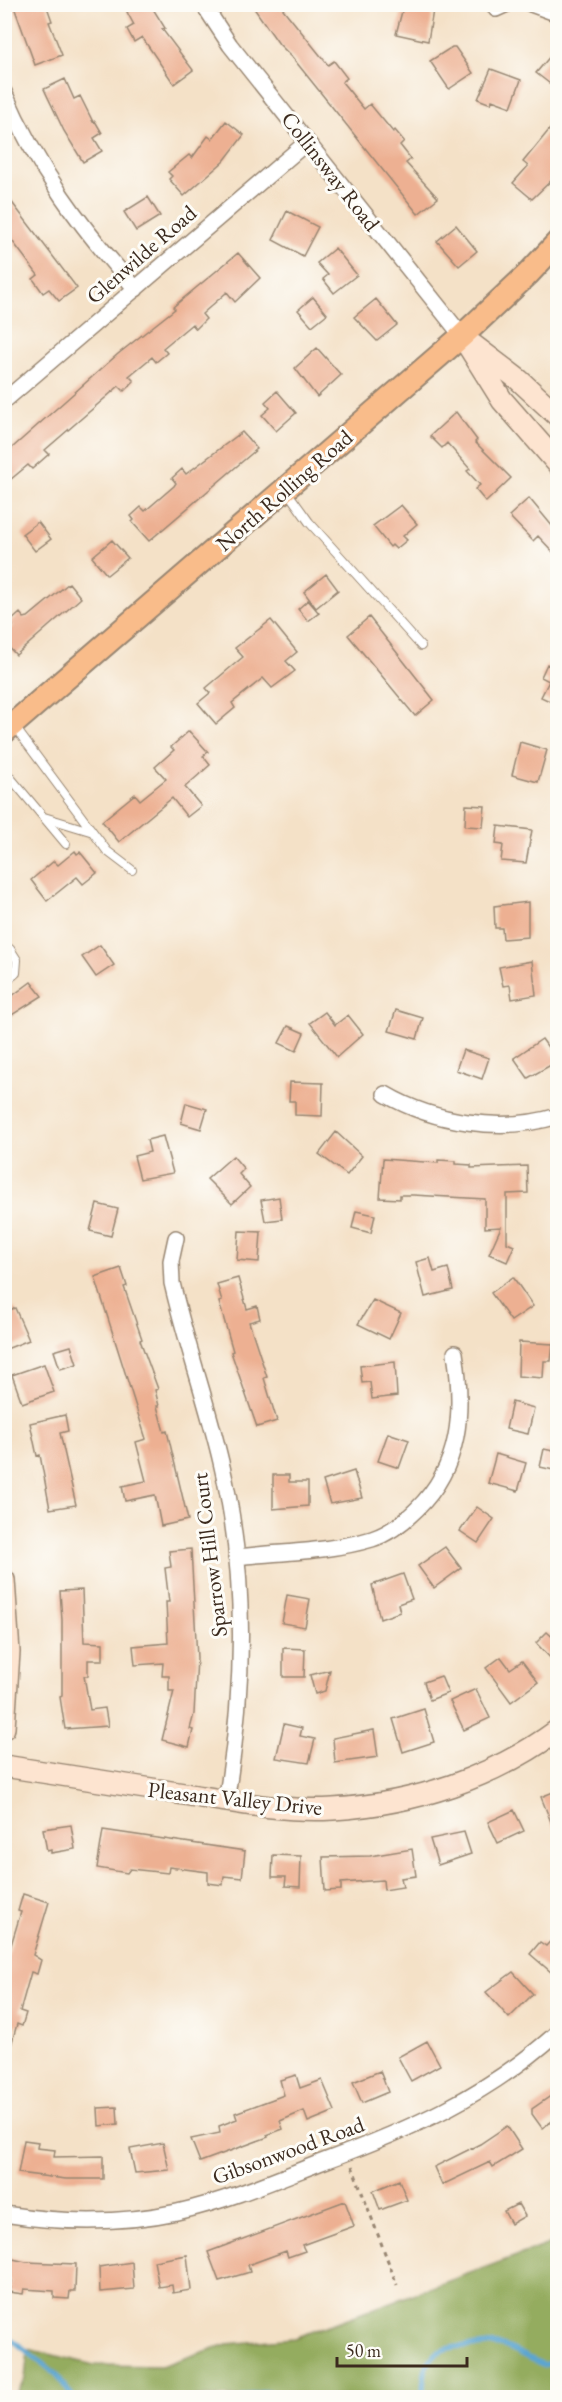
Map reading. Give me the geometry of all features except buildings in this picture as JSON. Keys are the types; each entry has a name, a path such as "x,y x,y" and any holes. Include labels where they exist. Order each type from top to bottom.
{"main road":[{"name":"North Rolling Road","path":"9,729 462,336 528,274 558,242"}],"street":[{"name":"Collinsway Road","path":"203,4 230,45 462,336 502,400 558,464"},
{"path":"531,4 558,14"},
{"path":"4,92 10,122 82,227 136,289"},
{"name":"Glenwilde Road","path":"4,401 307,141"},
{"name":"Collinsway Road","path":"462,336 519,380 558,416"},
{"path":"386,1094 405,1106 445,1118 527,1123 558,1116"},
{"name":"Sparrow Hill Court","path":"176,1238 171,1261 172,1283 222,1464 236,1557 242,1651 236,1740 226,1801"},
{"path":"236,1557 348,1545 374,1539 410,1516 427,1499 443,1477 457,1440 460,1386 455,1353"},
{"path":"4,1580 9,1652 4,1728"},
{"name":"Pleasant Valley Drive","path":"4,1766 226,1801 292,1808 333,1809 405,1798 473,1779 509,1761 558,1730"},
{"name":"Gibsonwood Road","path":"4,2214 60,2221 95,2221 176,2212 221,2200 401,2133 449,2110 495,2082 558,2032"}],"lane":[{"path":"285,489 309,522 421,646"},
{"path":"9,729 107,851 132,870"},
{"path":"4,770 66,844"},
{"path":"43,816 91,832"},
{"path":"4,948 10,949 17,960 16,973 9,979 4,977"}],"path":[{"path":"347,2153 397,2284"}],"green space":[{"path":"557,2241 557,2397 15,2397 25,2379 28,2349 94,2365 161,2366 227,2344 294,2338"}],"waterway":[{"path":"4,2333 57,2375 73,2398"},
{"path":"423,2398 423,2384 428,2363 441,2351 450,2348 495,2345 510,2348 545,2365 558,2359"},
{"path":"242,2398 265,2392 293,2398"}]}
